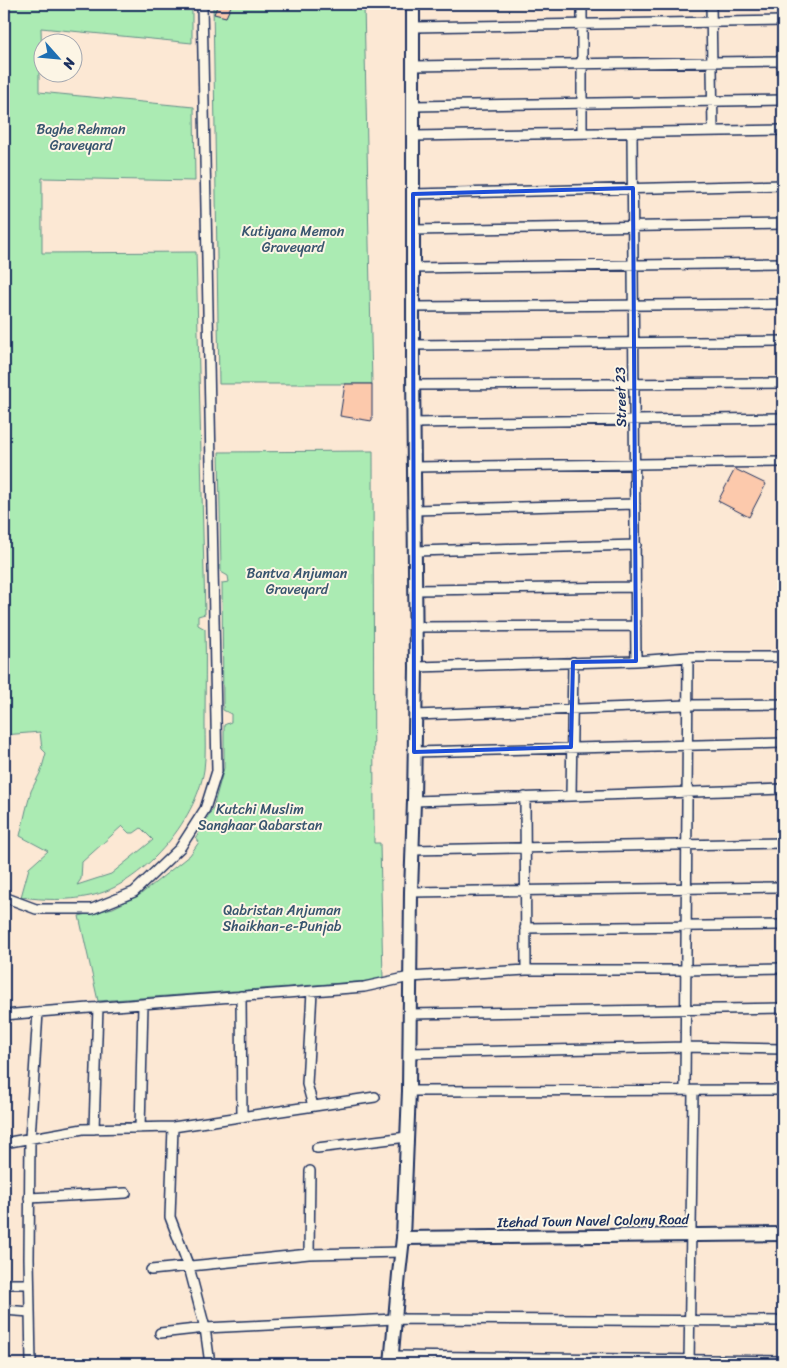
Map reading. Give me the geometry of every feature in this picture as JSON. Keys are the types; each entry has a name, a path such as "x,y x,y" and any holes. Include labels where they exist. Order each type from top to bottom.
{"street":[{"path":"4,897 36,909 92,909 134,892 180,848 205,809 217,771 202,4"},
{"path":"413,4 413,422 416,627 414,801 409,1091 403,1238 392,1360 783,1361"},
{"path":"582,4 582,133"},
{"path":"711,4 713,131"},
{"path":"413,27 783,21"},
{"path":"413,66 783,61"},
{"path":"413,106 783,100"},
{"path":"413,136 783,130"},
{"name":"Street 23","path":"632,133 636,661"},
{"path":"413,194 783,185"},
{"path":"413,230 783,224"},
{"path":"413,268 783,263"},
{"path":"413,307 783,304"},
{"path":"413,345 783,340"},
{"path":"413,385 783,383"},
{"path":"413,422 783,418"},
{"path":"414,467 783,462"},
{"path":"414,510 635,504"},
{"path":"415,552 636,545"},
{"path":"415,590 636,587"},
{"path":"416,627 636,626"},
{"path":"416,667 636,661 688,657 783,657"},
{"path":"688,657 686,1047 689,1090 692,1235 689,1362"},
{"path":"571,796 573,662"},
{"path":"415,714 572,708 783,704"},
{"path":"414,752 783,743"},
{"path":"414,801 783,789"},
{"path":"525,798 524,890 526,970"},
{"path":"413,850 783,843"},
{"path":"411,892 783,888"},
{"path":"525,928 783,925"},
{"path":"4,1015 364,987 410,977 526,970 783,968"},
{"path":"312,991 307,1084 313,1106"},
{"path":"241,996 242,1117"},
{"path":"140,1128 143,1004"},
{"path":"94,1129 98,1007"},
{"path":"410,1014 783,1008"},
{"path":"31,1364 29,1284 30,1138 38,1012"},
{"path":"409,1053 686,1047 783,1049"},
{"path":"409,1091 783,1090"},
{"path":"4,1143 83,1129 173,1127 375,1096"},
{"path":"173,1127 170,1217 189,1267 205,1328 210,1364"},
{"path":"316,1148 407,1137"},
{"path":"309,1254 310,1171"},
{"path":"29,1198 126,1193"},
{"name":"Itehad Town Navel Colony Road","path":"403,1238 783,1234"},
{"path":"151,1270 309,1254 402,1252"},
{"path":"4,1284 29,1284"},
{"path":"4,1310 30,1312"},
{"path":"160,1332 205,1328 395,1319 783,1321"}],"highlighted area":[{"path":"633,188 636,661 573,662 571,747 414,752 413,194"}],"green space":[{"name":"Baghe Rehman Graveyard","path":"4,4 192,4 192,43 41,28 41,32 32,32 32,82 39,82 39,92 194,107 195,181 42,178 42,253 196,252 205,614 198,616 198,625 205,629 204,770 199,790 178,830 146,865 128,879 109,890 73,899 56,900 21,897 29,868 48,851 20,836 31,791 41,771 46,753 42,749 40,732 4,735","holes":["122,826 129,833 134,833 141,828 153,840 111,874 77,885 81,879 82,862"]},
{"name":"Kutiyana Memon Graveyard","path":"213,4 364,4 372,384 219,384"},
{"path":"373,451 374,843 380,843 383,980 98,1001 79,916 113,908 141,894 190,855 199,842 196,838 213,808 224,768 224,725 231,722 231,714 223,710 222,583 229,582 228,576 221,572 219,452"}],"building":[{"path":"218,4 232,4 226,17 214,14"},
{"path":"345,384 372,384 372,421 340,416"},
{"path":"735,469 766,484 749,517 718,501"}],"park label":[{"name":"Bantva Anjuman Graveyard","path":"297,582"},
{"name":"Kutchi Muslim Sanghaar Qabarstan","path":"260,818"},
{"name":"Qabristan Anjuman Shaikhan-e-Punjab","path":"282,918"}]}
